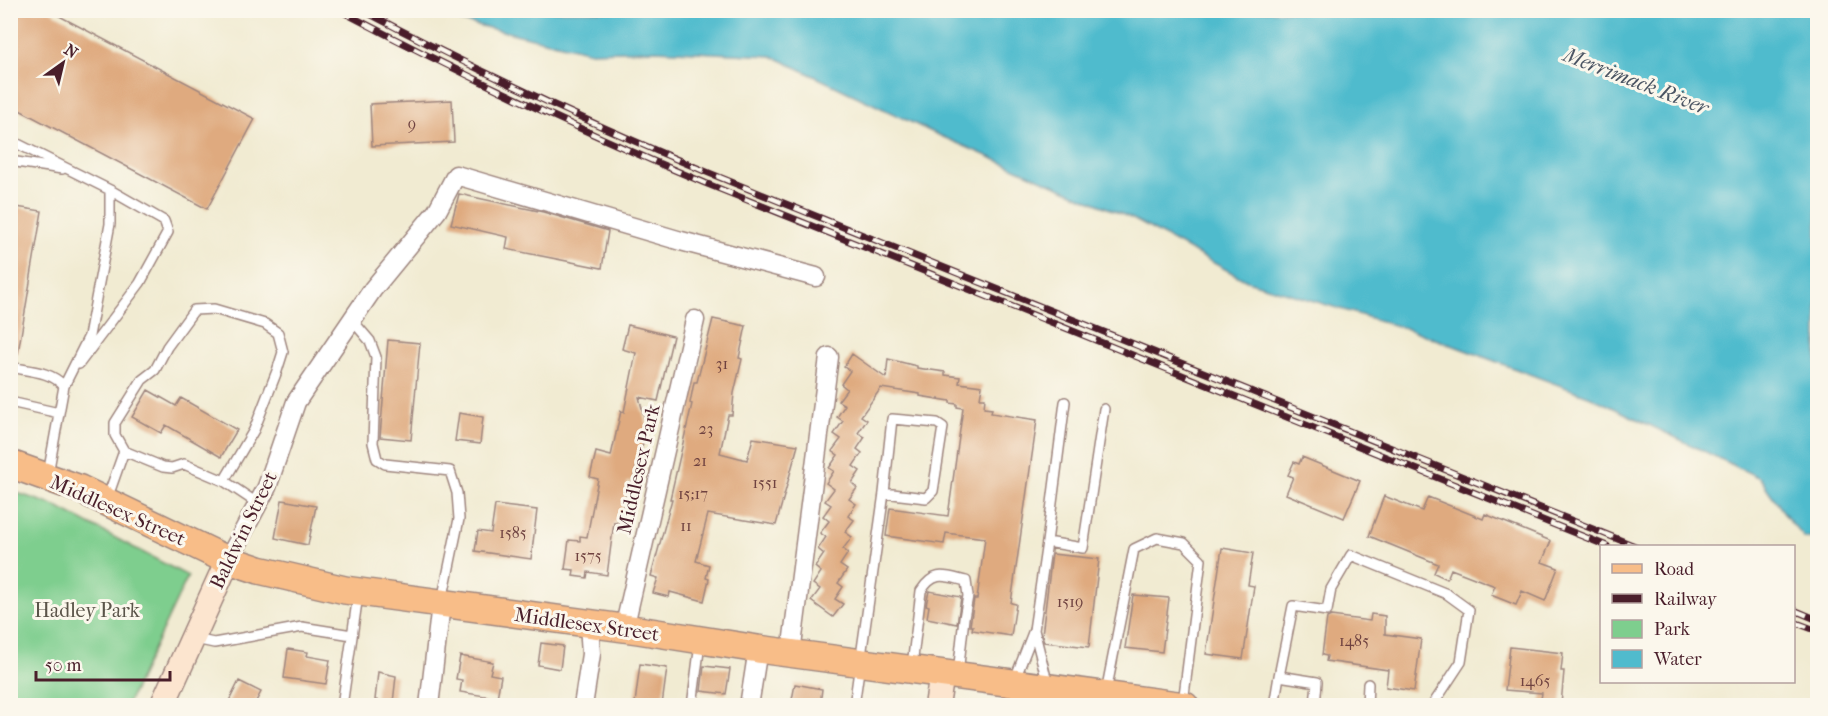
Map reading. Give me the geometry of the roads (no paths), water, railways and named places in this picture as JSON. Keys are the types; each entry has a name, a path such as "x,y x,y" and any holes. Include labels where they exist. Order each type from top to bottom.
{"main road":[{"name":"Middlesex Street","path":"10,464 80,489 228,560 267,572 358,592 758,649 1049,687 1105,700 1184,705"}],"street":[{"name":"Baldwin Street","path":"162,705 228,560 267,487 296,402 373,289 437,211 456,175 681,241 816,277"},
{"name":"Middlesex Park","path":"624,629 695,320"},
{"path":"791,653 829,357"},
{"path":"429,705 441,604"},
{"path":"583,705 591,654 589,624"},
{"path":"749,705 758,649"},
{"path":"937,705 950,674"}],"lane":[{"path":"10,140 110,190 164,221 168,232 140,283 64,386"},
{"path":"10,161 71,171"},
{"path":"48,477 64,386 89,336 110,224 110,190"},
{"path":"224,481 254,430 283,352 278,333 265,324 214,309 194,310 167,347 155,370 142,380 115,423 115,435 124,451 163,467 172,468 184,464 224,481 257,503"},
{"path":"350,323 370,341 376,357 373,443 377,459 385,464 450,471 457,493 459,519 441,604"},
{"path":"10,367 45,374 58,379 64,386"},
{"path":"10,402 59,413"},
{"path":"1014,683 1034,630 1065,402"},
{"path":"1047,542 1083,549 1104,410"},
{"path":"854,705 884,493 892,419 937,423 943,427 933,491 926,498 884,493"},
{"path":"106,502 124,451"},
{"path":"1105,700 1134,549 1156,538 1184,543 1201,560 1184,705"},
{"path":"1274,705 1293,606 1327,611 1331,589 1351,555 1447,594 1469,610 1461,662 1432,705"},
{"path":"912,669 921,591 927,581 941,575 966,581 968,596 950,674"},
{"path":"342,705 358,592"},
{"path":"193,638 214,643 302,627 352,635"},
{"path":"1034,630 1049,687"},
{"path":"692,705 700,640"},
{"path":"1279,676 1317,682 1315,705"},
{"path":"1367,705 1368,684"}],"water":[{"name":"Merrimack River","path":"442,11 1817,11 1817,536 1805,538 1789,520 1760,478 1591,397 1414,331 1247,281 1133,219 934,133 772,56 656,50 591,52 460,21"}],"railway":[{"path":"339,10 520,101 705,183 1605,545"},
{"path":"362,10 534,96 709,173 1633,545"},
{"path":"1795,610 1818,620"},
{"path":"1795,622 1818,631"}],"park label":[{"name":"Hadley Park","path":"87,610"}]}
